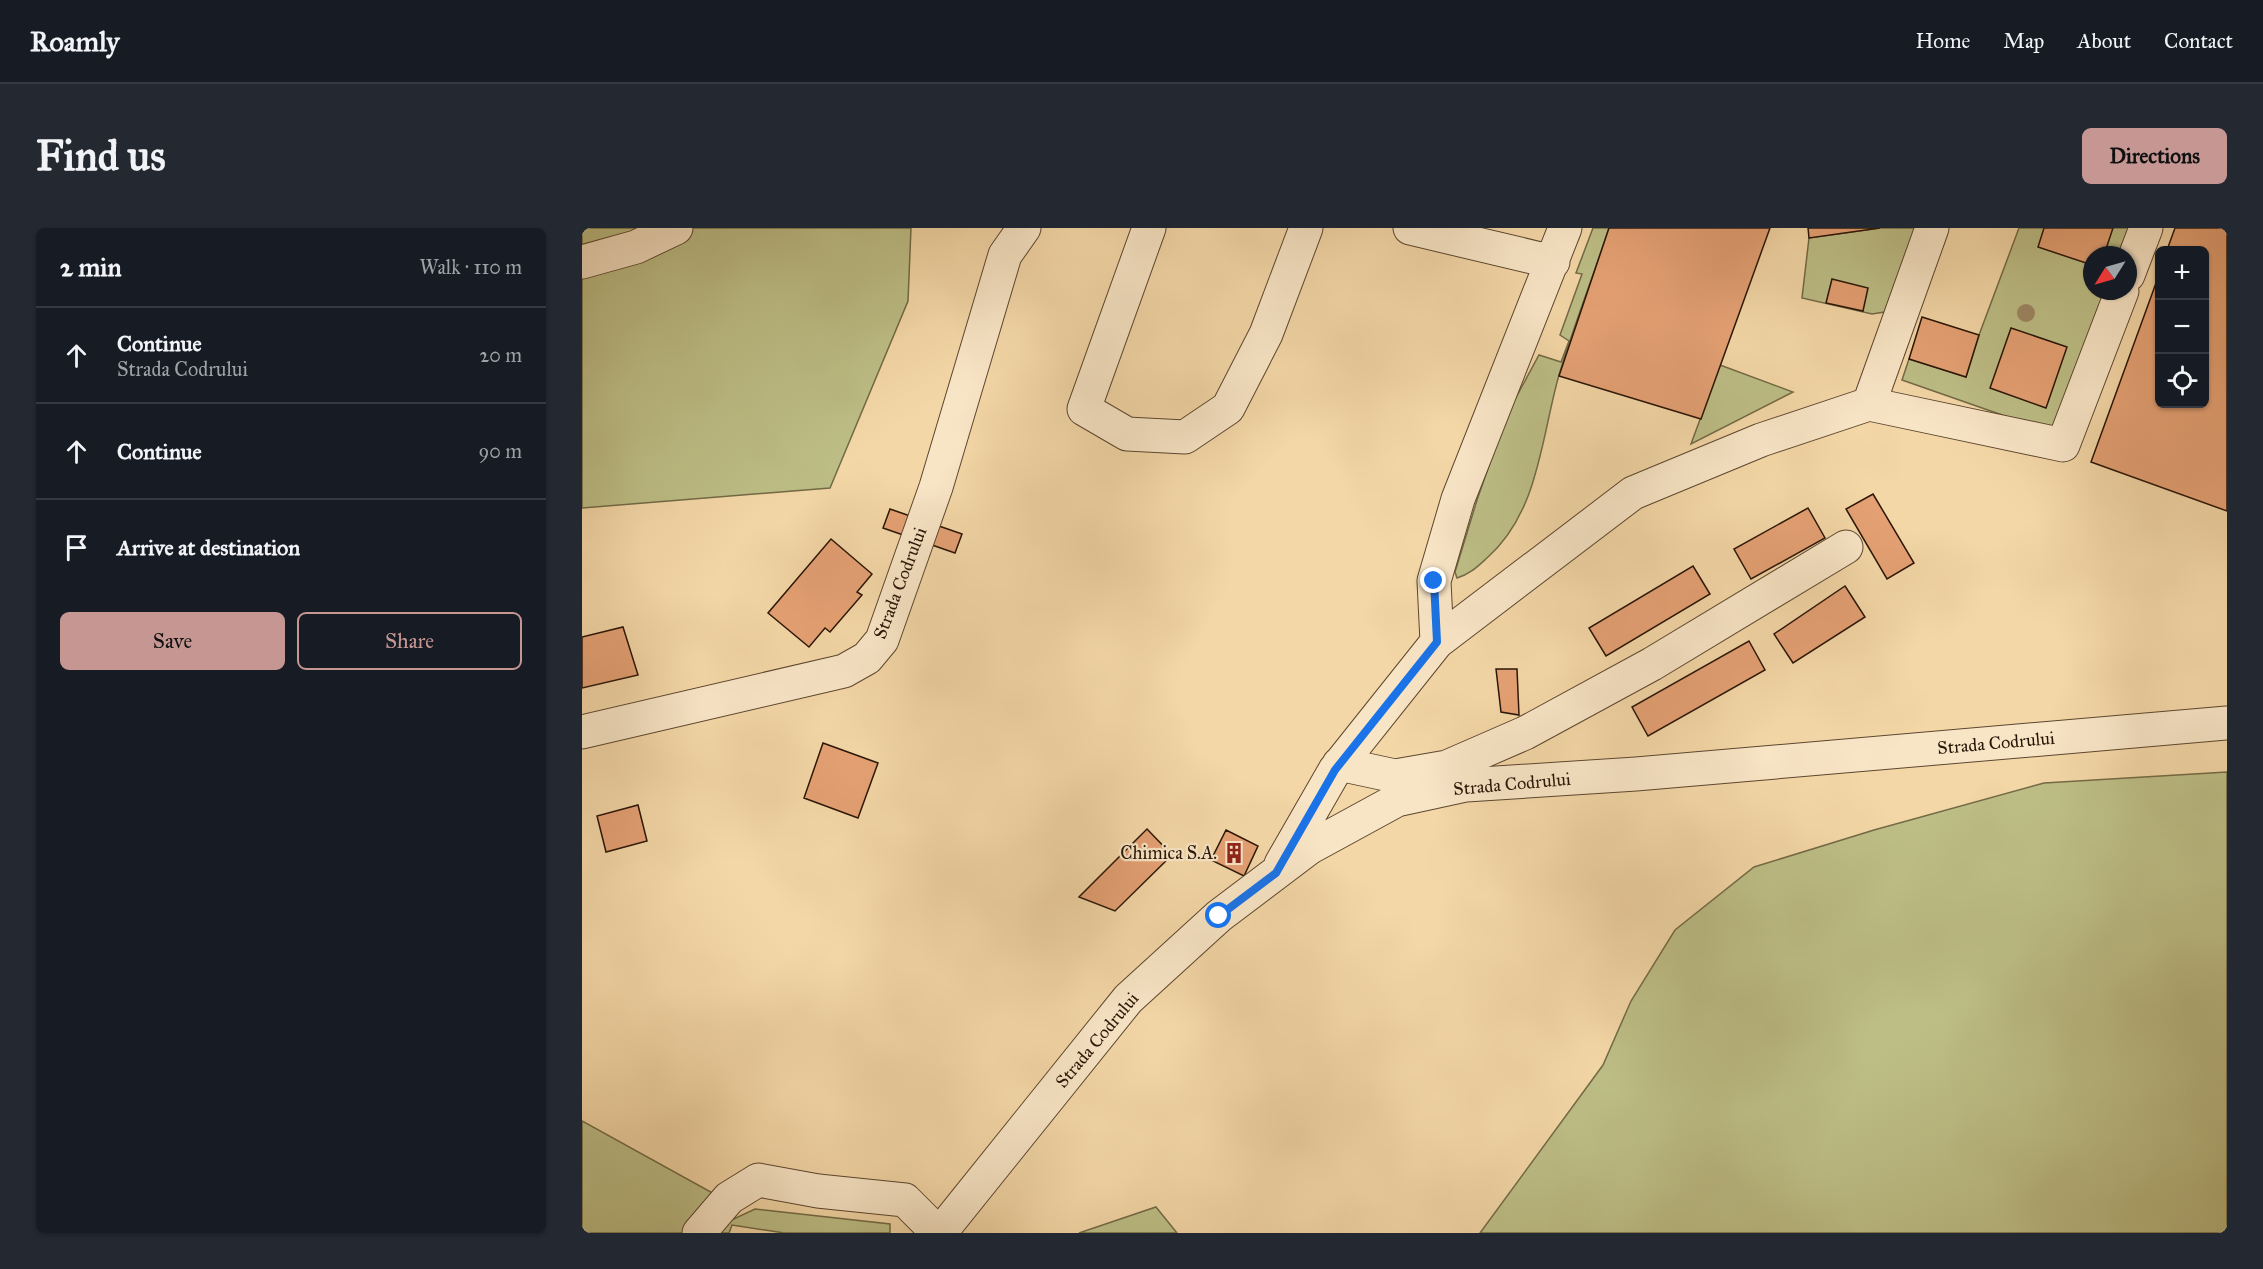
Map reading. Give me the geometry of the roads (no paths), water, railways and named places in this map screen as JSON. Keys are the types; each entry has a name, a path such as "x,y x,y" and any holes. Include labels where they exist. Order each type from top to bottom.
{"street":[{"path":"582,262 636,247 676,228"},
{"name":"Strada Codrului","path":"582,732 844,671 867,658 882,640 936,487 1005,255 1024,228"},
{"path":"1149,228 1084,409 1127,434 1185,437 1228,408 1266,334 1306,228"},
{"path":"1410,228 1552,262"},
{"path":"1437,642 1434,581 1458,499 1565,228"},
{"path":"1869,404 1932,228"},
{"path":"2137,252 2146,228"},
{"path":"1276,873 1340,764 1437,642 1633,493 1761,440 1869,404 2063,445 2119,300"},
{"path":"1340,764 1395,776 1447,767 1525,733 1642,669 1846,546"},
{"name":"Strada Codrului","path":"939,1233 1128,999 1219,916 1309,848 1397,800 1466,785 1648,773 2227,723"},
{"path":"699,1233 729,1198 758,1180 818,1191 905,1200 939,1233"}],"place":[{"name":"Chimica S.A.","path":"1234,853"}]}
